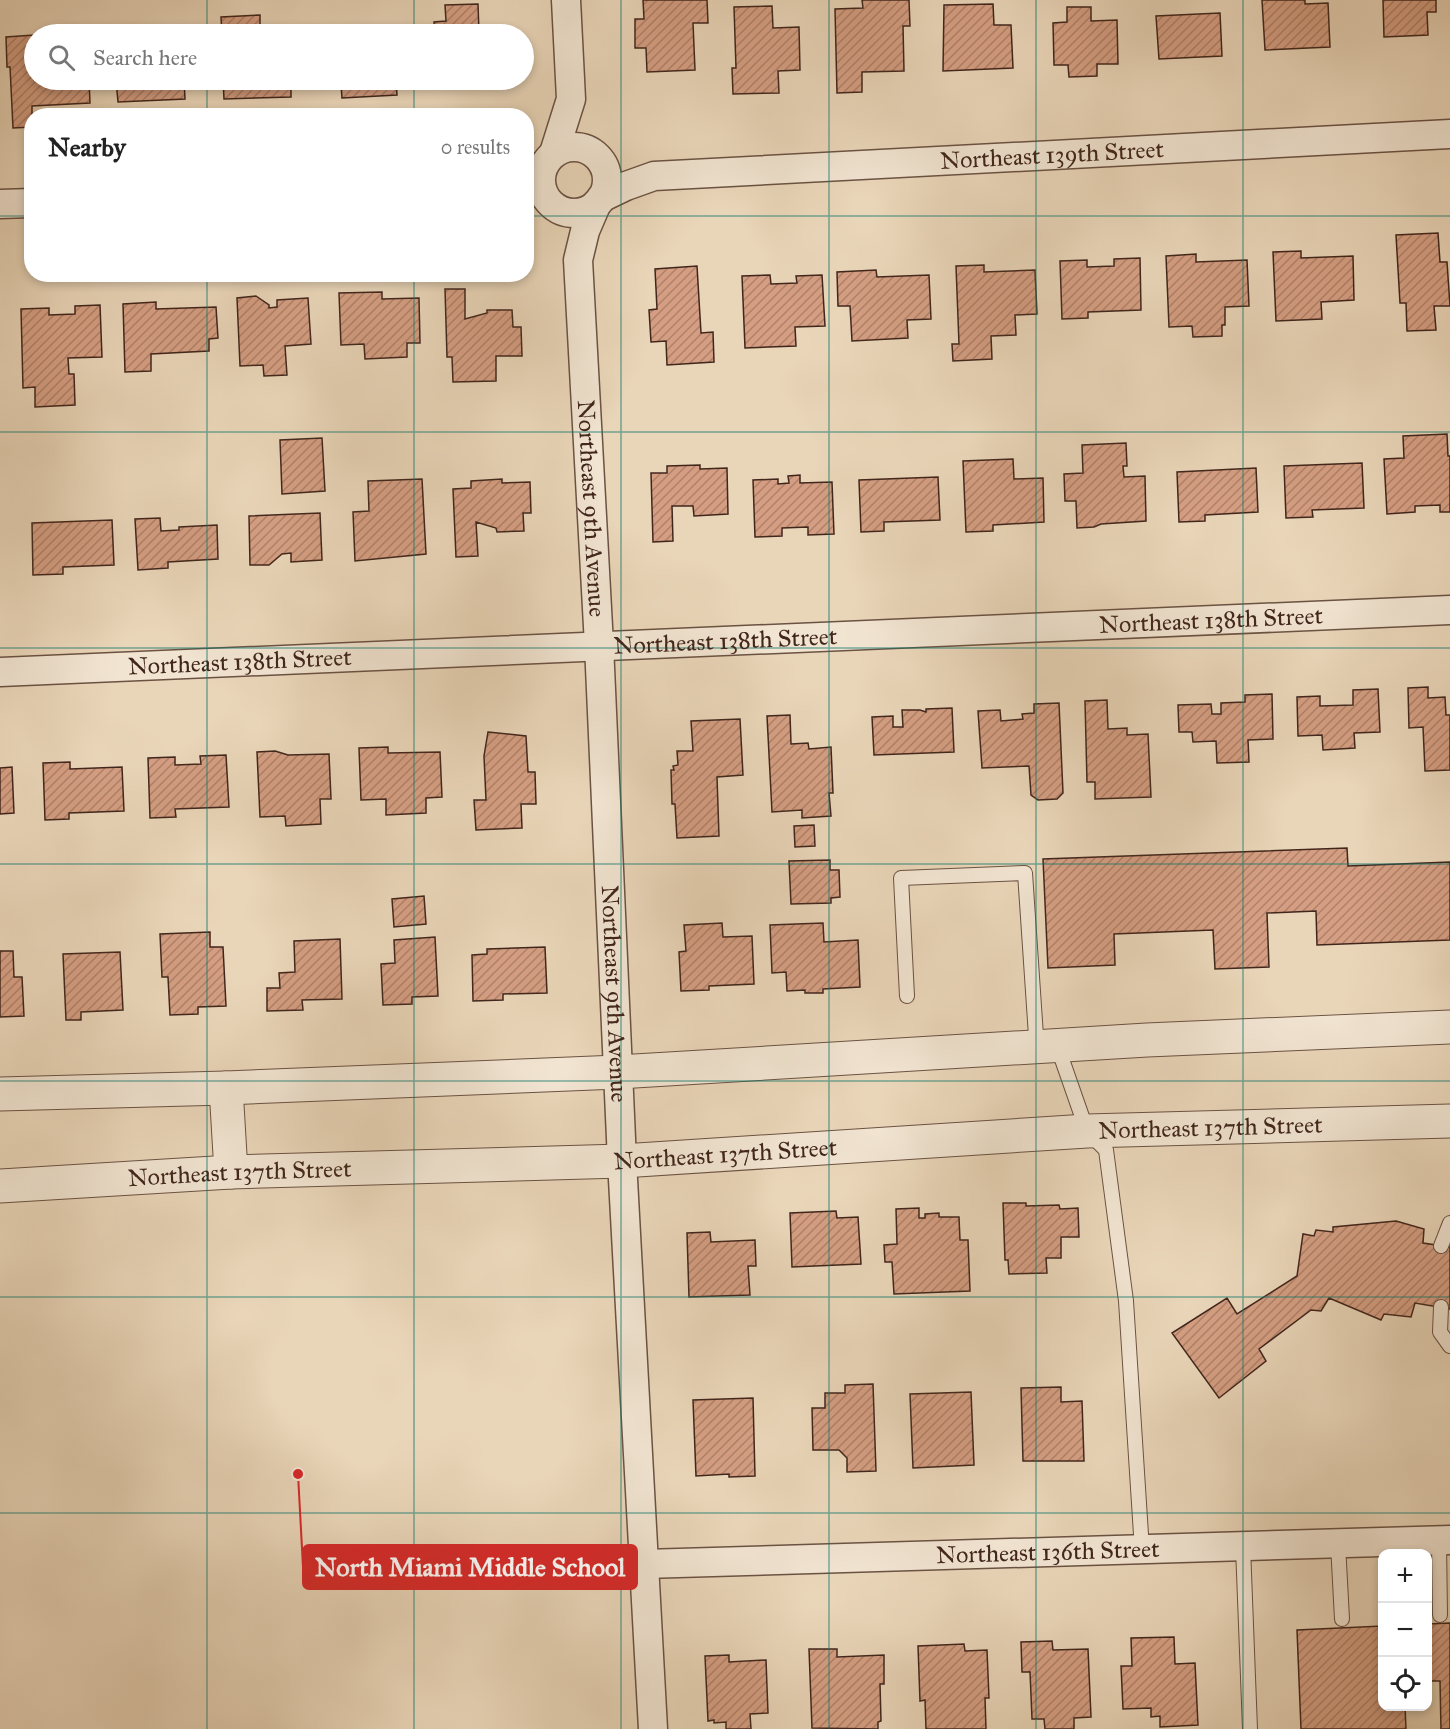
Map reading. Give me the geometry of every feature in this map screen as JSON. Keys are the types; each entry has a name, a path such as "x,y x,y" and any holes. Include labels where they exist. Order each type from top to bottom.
{"street":[{"path":"566,0 571,99 606,174 607,184 599,200 589,209 579,212 569,212 558,208 541,197 544,160 571,99"},
{"name":"Northeast 139th Street","path":"599,200 626,186 654,176 1450,134"},
{"path":"544,160 564,148 576,147 586,149 598,158"},
{"name":"Northeast 139th Street","path":"598,158 654,176"},
{"name":"Northeast 9th Avenue","path":"541,197 578,260"},
{"name":"Northeast 9th Avenue","path":"599,200 585,231 578,260 599,645 622,1161 653,1729"},
{"path":"0,204 24,202"},
{"name":"Northeast 138th Street","path":"0,672 1450,610"},
{"path":"0,1095 226,1089 618,1072 1057,1045 1450,1027"},
{"path":"226,1089 231,1172"},
{"name":"Northeast 137th Street","path":"0,1186 231,1172 622,1161 1087,1131 1450,1121"},
{"name":"Northeast 136th Street","path":"644,1564 1445,1540"}],"lane":[{"path":"907,996 901,878 1025,873 1036,1036 1057,1045 1087,1131 1106,1150 1124,1289 1142,1550"},
{"path":"1441,1246 1450,1223"},
{"path":"1440,1307 1440,1332 1450,1346"},
{"path":"1440,1616 1445,1540"},
{"path":"1338,1544 1342,1618"},
{"path":"1243,1547 1250,1729"}],"building":[{"path":"643,0 707,0 708,23 693,23 695,70 647,72 646,48 635,48 635,19 644,19"},
{"path":"862,0 909,0 910,26 903,26 904,71 862,72 862,92 837,93 835,9 863,8"},
{"path":"1262,0 1305,0 1305,4 1328,3 1330,47 1265,50"},
{"path":"1383,0 1436,0 1436,12 1427,12 1428,35 1384,37"},
{"path":"478,4 479,24 434,24 434,22 446,21 445,5"},
{"path":"993,4 994,25 1011,25 1013,68 943,71 944,5"},
{"path":"772,6 773,28 799,27 800,70 778,71 779,93 733,94 732,68 736,68 734,7"},
{"path":"1067,7 1091,7 1091,21 1117,20 1118,64 1097,64 1097,76 1069,77 1068,65 1054,65 1053,23 1067,22"},
{"path":"1220,13 1222,56 1159,59 1156,16"},
{"path":"260,15 260,24 221,24 221,17"},
{"path":"24,36 24,90 89,90 90,103 24,108 24,127 13,128 6,37"},
{"path":"117,90 185,90 185,99 118,102"},
{"path":"224,90 291,90 291,97 224,99"},
{"path":"341,90 397,90 397,95 342,98"},
{"path":"1438,233 1440,262 1447,262 1450,306 1434,306 1436,330 1407,331 1406,303 1400,303 1396,235"},
{"path":"1301,251 1301,258 1353,256 1354,300 1321,302 1322,319 1276,321 1273,252"},
{"path":"1196,254 1196,262 1247,260 1249,306 1225,307 1225,325 1222,325 1222,336 1193,337 1192,326 1169,327 1166,256"},
{"path":"1140,258 1141,310 1088,312 1088,318 1062,319 1060,261 1087,260 1087,267 1114,266 1114,259"},
{"path":"984,265 984,272 1035,270 1037,314 1015,315 1016,335 991,336 992,359 953,361 952,344 959,344 956,266"},
{"path":"697,266 701,333 713,332 714,362 667,365 666,341 651,342 649,310 657,309 655,269"},
{"path":"876,270 877,277 929,275 931,319 907,320 908,338 852,341 850,306 838,306 837,272"},
{"path":"770,275 771,284 797,283 796,276 822,275 825,326 795,327 796,346 745,348 742,276"},
{"path":"445,289 465,289 465,319 487,313 487,310 512,310 513,327 521,327 522,356 496,356 496,381 453,382 452,357 447,357"},
{"path":"382,292 382,299 419,298 420,343 407,343 407,357 365,359 364,344 341,345 339,293"},
{"path":"256,296 269,305 269,308 277,307 277,300 308,298 311,344 285,346 287,375 264,376 263,365 240,366 237,298"},
{"path":"156,302 156,309 216,307 218,338 209,339 209,351 151,354 151,371 125,372 123,304"},
{"path":"100,305 102,357 68,358 69,374 74,374 75,405 35,407 35,387 23,388 21,309 49,308 49,315 75,314 75,306"},
{"path":"1447,434 1448,456 1450,456 1450,512 1440,512 1440,505 1415,506 1415,512 1387,514 1384,459 1404,458 1403,436"},
{"path":"322,438 325,491 282,494 280,440"},
{"path":"1126,443 1127,466 1123,466 1124,477 1145,476 1146,521 1077,528 1076,501 1065,501 1064,474 1083,473 1082,445"},
{"path":"1013,459 1014,479 1043,478 1044,522 993,525 993,531 966,532 963,461"},
{"path":"1362,463 1364,508 1312,510 1313,517 1286,518 1284,466"},
{"path":"700,465 700,469 727,468 728,514 694,516 693,506 672,506 673,541 653,542 651,473 667,473 667,466"},
{"path":"1256,468 1258,512 1205,515 1205,521 1179,522 1177,472"},
{"path":"800,475 800,483 832,482 834,534 808,535 808,527 782,528 782,536 755,537 753,480 778,479 778,484 789,483 788,476"},
{"path":"938,477 940,520 884,522 884,531 861,532 859,480"},
{"path":"422,479 426,554 355,561 353,512 369,511 368,481"},
{"path":"502,479 502,483 530,482 531,513 523,513 524,531 497,532 496,528 476,522 478,556 456,557 453,489 471,488 471,481"},
{"path":"320,513 322,560 291,562 291,553 282,554 269,565 250,565 249,516"},
{"path":"160,518 161,531 179,530 179,527 217,525 218,559 168,562 168,568 138,570 135,519"},
{"path":"112,520 114,565 63,567 63,574 33,575 32,523"},
{"path":"1428,687 1428,698 1445,697 1446,715 1450,715 1450,770 1425,771 1423,727 1409,728 1408,688"},
{"path":"1378,689 1380,732 1354,733 1355,748 1323,750 1322,735 1298,736 1297,697 1320,696 1320,706 1353,705 1353,690"},
{"path":"1272,694 1273,739 1248,740 1249,762 1217,763 1216,741 1193,742 1192,732 1179,732 1178,705 1211,704 1212,714 1221,714 1221,703 1245,702 1245,695"},
{"path":"1107,700 1108,729 1127,728 1127,735 1148,734 1151,797 1095,799 1095,782 1087,782 1085,701"},
{"path":"1059,703 1063,793 1057,799 1038,800 1031,795 1029,766 982,768 978,711 1000,710 1001,721 1023,719 1022,714 1034,713 1034,704"},
{"path":"952,708 954,752 874,755 872,717 893,716 893,727 903,727 902,710 926,712 926,709"},
{"path":"790,715 791,744 808,743 809,749 831,747 833,793 829,793 831,816 802,818 802,810 772,812 767,716"},
{"path":"740,719 743,775 717,777 719,836 677,838 675,804 672,804 671,770 674,770 673,766 678,765 677,751 693,751 691,721"},
{"path":"488,732 526,736 528,772 535,772 536,804 521,804 522,828 476,830 474,800 486,800 484,756"},
{"path":"388,747 388,753 440,752 442,797 426,798 426,813 386,815 386,799 361,800 359,748"},
{"path":"275,751 288,755 329,754 331,799 320,799 321,824 286,826 285,816 260,817 257,752"},
{"path":"226,755 229,807 175,809 176,817 150,818 148,758 175,757 175,765 201,764 200,756"},
{"path":"70,762 70,769 122,767 124,811 69,813 69,819 45,820 43,763"},
{"path":"12,767 14,813 0,814 0,768"},
{"path":"814,825 815,846 795,847 794,826"},
{"path":"1347,848 1348,866 1450,862 1450,940 1317,945 1316,911 1267,913 1269,967 1215,969 1213,930 1114,934 1115,965 1048,968 1043,859"},
{"path":"830,860 830,870 839,870 840,897 831,898 831,903 791,904 789,861"},
{"path":"424,896 426,924 394,927 392,899"},
{"path":"722,923 723,937 752,936 754,984 709,986 709,990 681,991 679,952 686,951 684,925"},
{"path":"823,923 824,942 858,940 860,987 823,989 823,993 805,993 805,990 787,991 786,972 772,973 770,925"},
{"path":"210,932 210,947 223,947 226,1006 198,1007 198,1014 170,1015 168,977 162,977 160,934"},
{"path":"435,937 438,996 412,997 412,1004 383,1005 381,964 395,963 394,940"},
{"path":"340,939 342,999 302,1000 303,1010 267,1011 267,988 280,988 279,973 295,972 294,941"},
{"path":"545,947 547,993 503,994 503,1000 473,1001 472,955 487,954 487,949"},
{"path":"0,951 13,951 14,977 22,977 24,1016 0,1017"},
{"path":"120,952 123,1010 81,1012 81,1020 66,1020 63,954"},
{"path":"1003,1203 1026,1203 1026,1206 1059,1205 1060,1209 1078,1208 1079,1237 1061,1237 1061,1258 1046,1258 1047,1273 1009,1274 1008,1260 1005,1260"},
{"path":"919,1208 919,1218 925,1218 925,1214 939,1213 939,1217 959,1217 960,1240 968,1240 970,1291 894,1294 892,1262 885,1262 884,1245 897,1244 896,1209"},
{"path":"836,1211 837,1218 858,1217 861,1264 792,1267 790,1213"},
{"path":"1396,1221 1424,1229 1423,1243 1450,1247 1450,1309 1415,1303 1411,1317 1384,1314 1381,1320 1329,1298 1321,1311 1311,1310 1259,1349 1266,1361 1219,1398 1172,1333 1227,1298 1237,1314 1297,1276 1303,1234 1314,1236 1316,1230 1333,1232 1333,1227"},
{"path":"710,1232 711,1242 755,1240 756,1266 748,1266 750,1295 689,1297 687,1233"},
{"path":"873,1384 876,1471 847,1472 847,1458 839,1450 813,1450 812,1408 825,1408 825,1393 845,1393 845,1385"},
{"path":"1061,1387 1061,1402 1082,1401 1084,1461 1023,1461 1021,1388"},
{"path":"971,1392 974,1465 913,1468 910,1394"},
{"path":"753,1398 755,1476 729,1477 729,1474 696,1476 693,1400"},
{"path":"1450,1623 1450,1729 1441,1729 1440,1681 1432,1681 1432,1624"},
{"path":"1378,1626 1378,1711 1405,1711 1406,1729 1301,1729 1297,1630"},
{"path":"1174,1637 1175,1664 1195,1663 1198,1725 1160,1727 1160,1716 1151,1717 1151,1708 1123,1709 1121,1666 1132,1666 1131,1638"},
{"path":"1052,1641 1053,1650 1088,1649 1091,1717 1074,1718 1074,1729 1045,1729 1044,1719 1032,1719 1030,1672 1022,1672 1021,1642"},
{"path":"964,1644 965,1651 987,1650 989,1698 985,1698 986,1729 926,1729 925,1700 920,1701 918,1646"},
{"path":"809,1649 837,1649 837,1657 884,1655 884,1684 880,1684 881,1721 878,1722 878,1729 812,1728"},
{"path":"729,1655 729,1662 766,1660 768,1713 750,1714 751,1729 726,1729 726,1722 708,1721 705,1656"}],"place":[{"name":"North Miami Middle School","path":"298,1474"}]}
